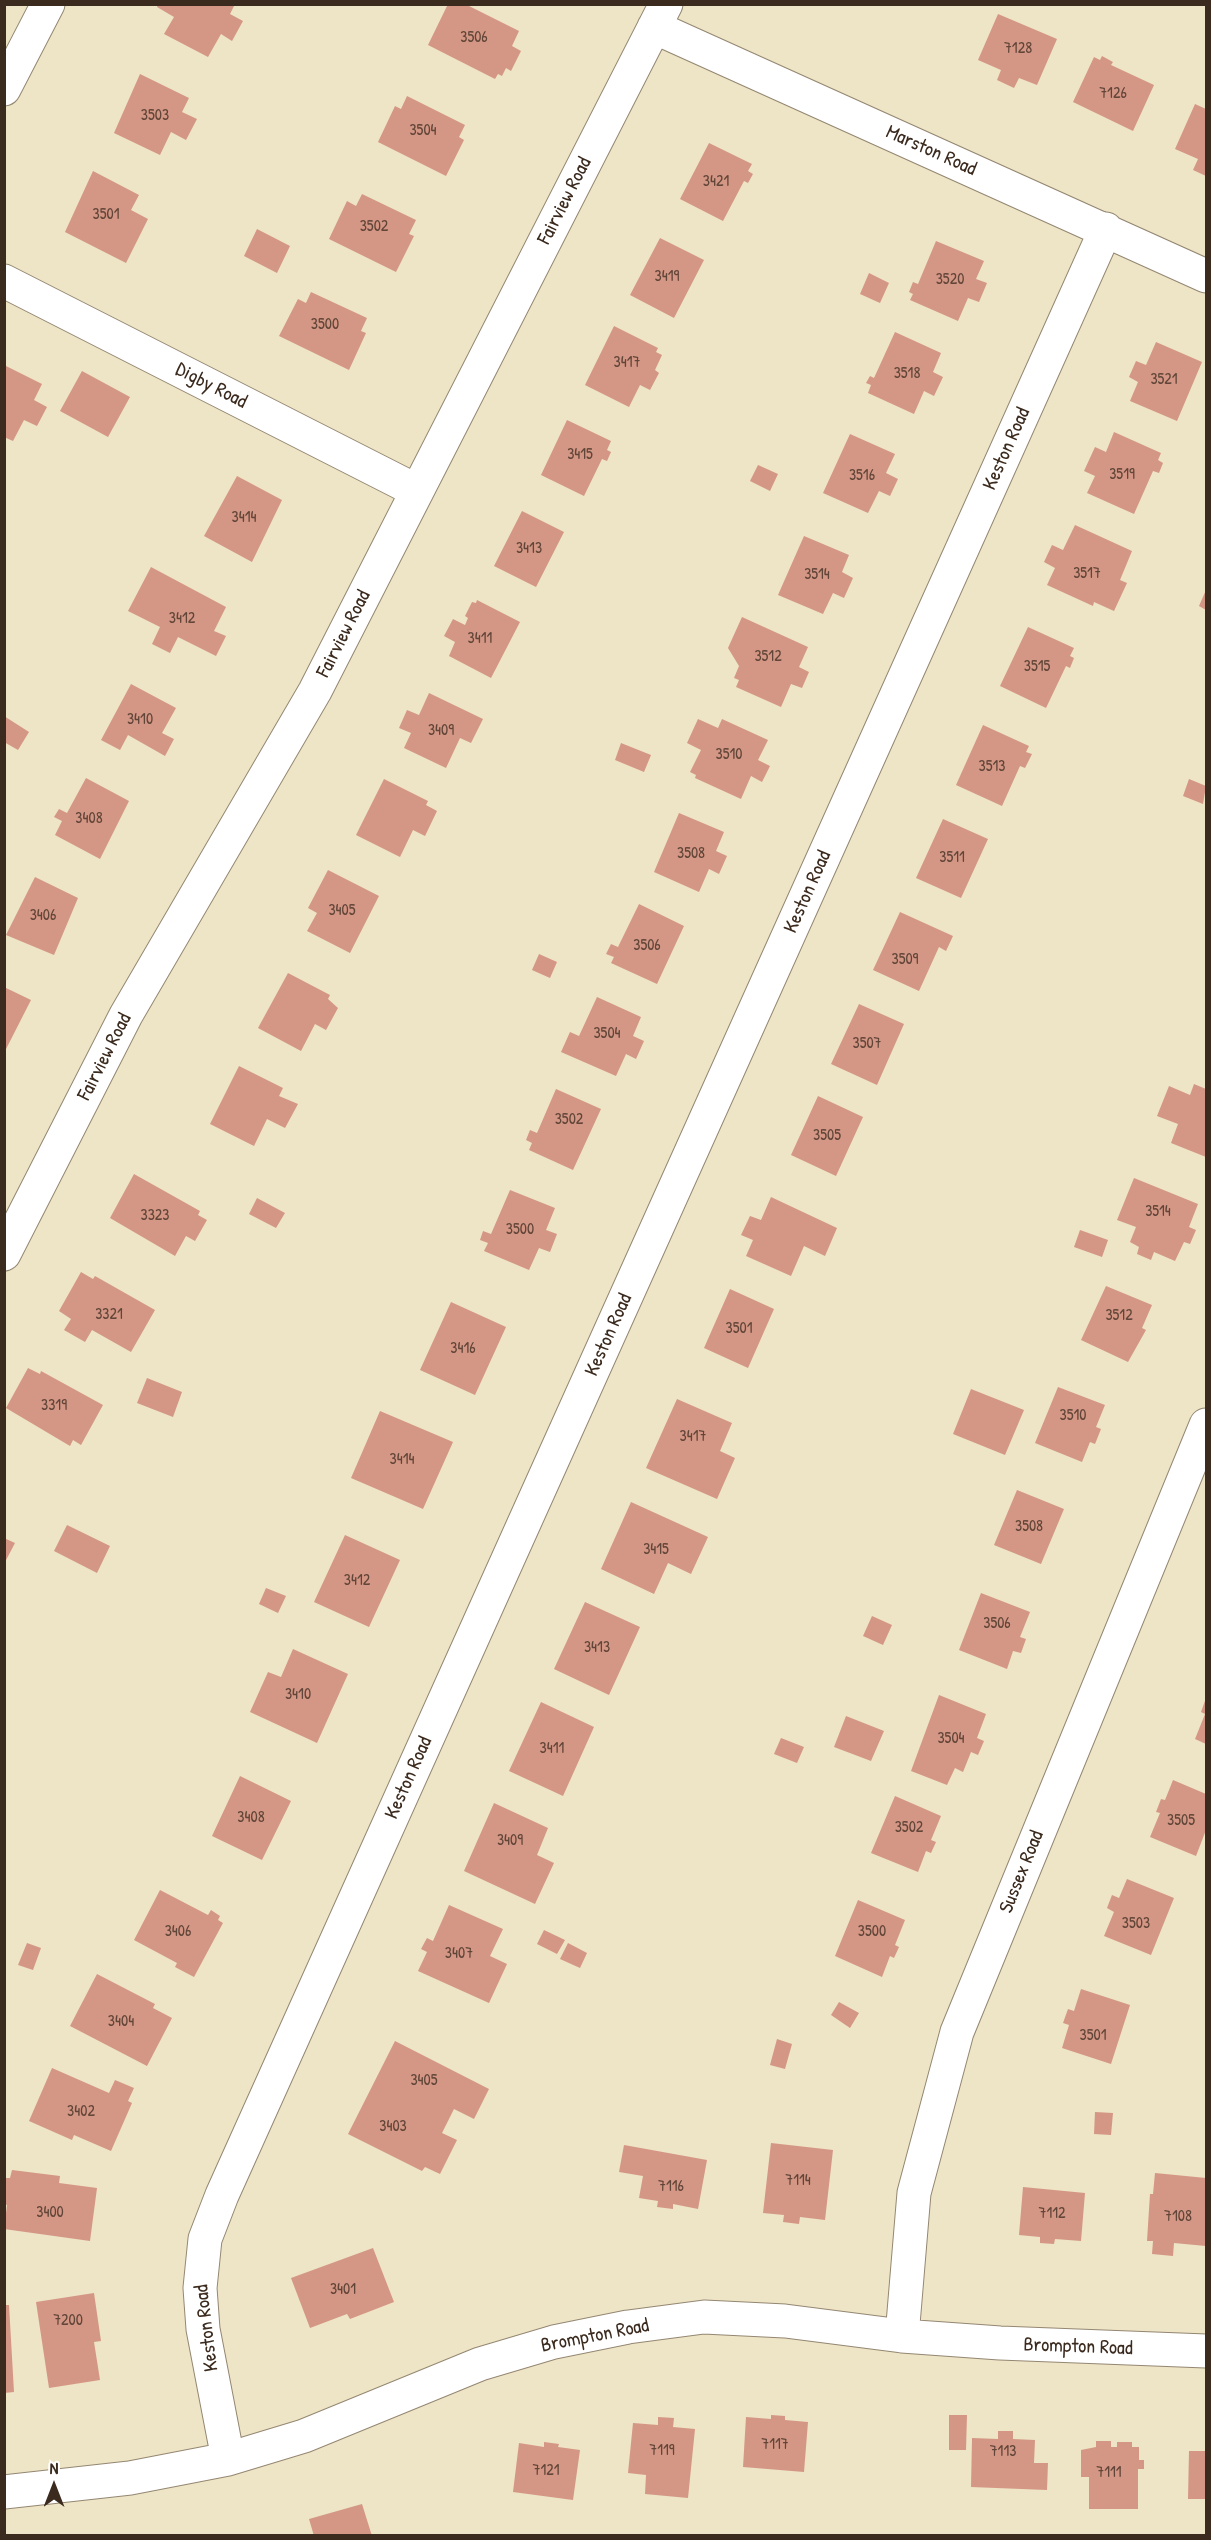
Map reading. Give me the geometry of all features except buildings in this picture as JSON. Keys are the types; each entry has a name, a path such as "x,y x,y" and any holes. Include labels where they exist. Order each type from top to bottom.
{"street":[{"path":"4,89 48,4"},
{"name":"Marston Road","path":"660,16 1206,276"},
{"name":"Fairview Road","path":"4,1254 126,1015 315,691 660,16"},
{"name":"Keston Road","path":"228,2459 203,2329 200,2288 205,2239 222,2195 1106,229"},
{"name":"Digby Road","path":"4,281 417,491"},
{"name":"Sussex Road","path":"902,2336 914,2193 957,2032 1206,1425"},
{"name":"Brompton Road","path":"4,2492 130,2478 228,2459 304,2436 480,2364 554,2342 628,2327 704,2317 785,2321 902,2336 1093,2348 1206,2351"}]}
